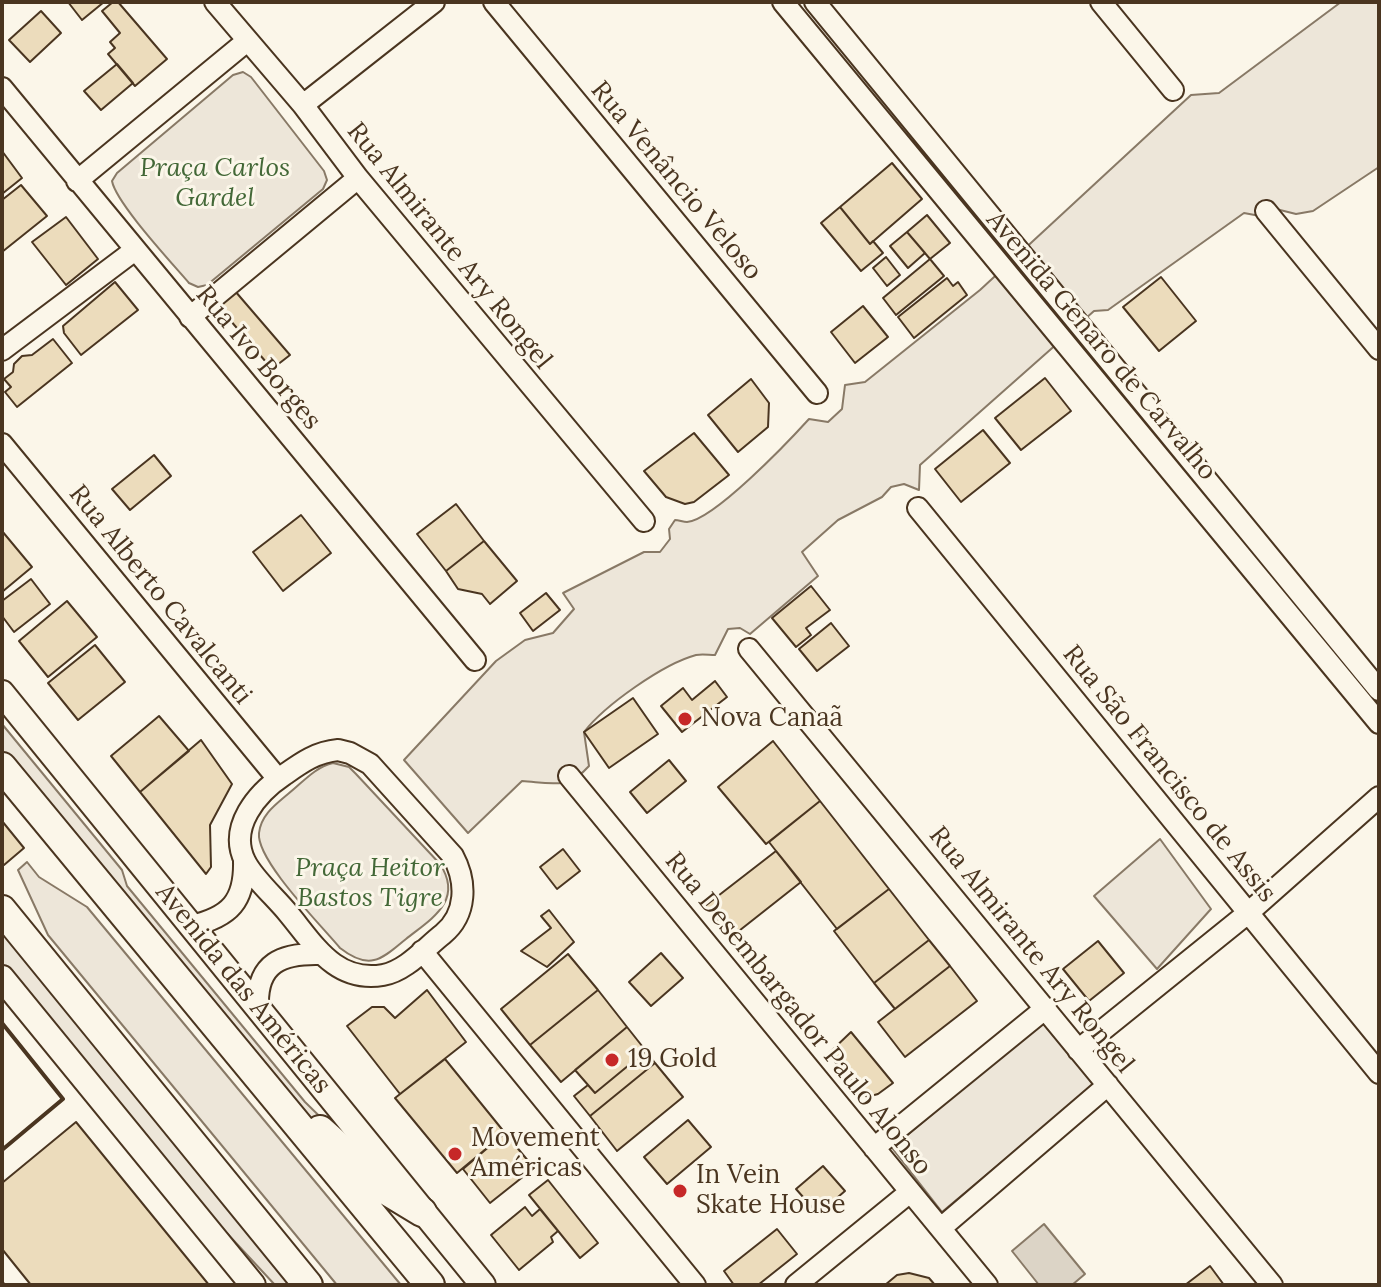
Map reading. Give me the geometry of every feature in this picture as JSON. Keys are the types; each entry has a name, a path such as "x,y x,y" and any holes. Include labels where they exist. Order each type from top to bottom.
{"highway":[{"name":"Avenida das Américas","path":"2,767 430,1285"},
{"path":"2,910 308,1285"},
{"path":"265,1083 290,1098 320,1131 389,1192 422,1212"}],"main road":[{"name":"Avenida das Américas","path":"2,693 483,1285"},
{"path":"2,978 253,1285"}],"street":[{"name":"Rua Almirante Ary Rongel","path":"215,2 644,521"},
{"path":"303,105 434,2"},
{"name":"Rua Venâncio Veloso","path":"494,2 817,393"},
{"name":"Avenida Genaro de Carvalho","path":"783,2 1379,723"},
{"name":"Avenida Genaro de Carvalho","path":"815,2 1379,690"},
{"path":"1101,2 1173,90"},
{"path":"77,181 247,41"},
{"name":"Rua Ivo Borges","path":"2,88 475,660"},
{"path":"190,317 358,178"},
{"path":"1266,211 1379,349"},
{"path":"2,350 135,250"},
{"path":"1006,272 1021,268 1024,260 1022,254"},
{"path":"1066,345 1064,336 1070,329 1083,329"},
{"name":"Rua Alberto Cavalcanti","path":"2,444 278,779"},
{"name":"Rua São Francisco de Assis","path":"918,508 1379,1073"},
{"name":"Rua Almirante Ary Rongel","path":"749,649 1272,1285"},
{"path":"191,926 209,922 232,907 242,887 244,861 241,830 251,804 278,779 306,760 338,750 361,758 453,856 461,875 461,906 448,930 398,970 374,976 342,970 320,954 244,861"},
{"name":"Rua Desembargador Paulo Alonso","path":"569,776 987,1285"},
{"path":"1078,1050 1248,913 1379,797"},
{"path":"422,951 695,1285"},
{"path":"258,1005 260,979 275,963 300,954 320,954"},
{"path":"874,1148 1046,1008"},
{"path":"941,1228 1108,1085"},
{"path":"796,1285 910,1192"}],"green space":[{"path":"1341,2 1379,2 1379,167 1313,211 1296,214 1276,209 1260,216 1244,213 1108,310 1094,311 920,465 919,490 904,484 891,487 882,497 838,520 802,552 818,576 750,634 740,628 728,629 715,655 696,655 683,660 636,687 593,721 584,732 589,766 581,774 558,783 522,781 468,833 404,760 496,661 525,640 553,633 574,609 563,593 644,552 660,552 670,539 669,529 675,520 687,522 715,508 751,478 809,419 828,422 842,409 845,385 865,382 980,290 1191,95 1219,93"},
{"name":"Praça Carlos Gardel","path":"243,72 251,77 324,171 327,180 323,189 207,285 198,287 189,283 146,233 123,203 112,181 117,173 233,75"},
{"path":"2,724 122,870 127,886 305,1102 350,1146 304,1113 2,759"},
{"name":"Praça Heitor Bastos Tigre","path":"333,763 349,767 356,774 440,864 446,877 446,899 434,916 391,951 369,961 340,948 278,875 261,845 260,827 269,811 315,772"},
{"path":"1160,839 1211,909 1157,969 1094,896"},
{"path":"27,862 39,877 87,907 401,1285 337,1285 48,935 18,870"},
{"path":"2,928 296,1285 275,1285 171,1173 2,965"},
{"path":"1042,1022 1095,1084 942,1212 892,1148"}],"shaded area":[{"path":"1044,1224 1085,1274 1072,1285 1039,1285 1012,1251"}],"building":[{"path":"68,2 104,2 82,20"},
{"path":"113,2 118,2 167,59 135,86 108,54 115,48 110,42 120,33 102,11"},
{"path":"41,11 61,33 30,62 9,40"},
{"path":"117,64 133,83 101,110 84,91"},
{"path":"2,151 22,178 2,194"},
{"path":"892,163 922,199 870,244 840,207"},
{"path":"21,185 47,216 2,252 2,200"},
{"path":"840,207 870,244 873,241 883,253 861,271 821,223"},
{"path":"927,215 950,243 930,259 907,232"},
{"path":"66,217 98,259 66,285 32,242"},
{"path":"907,232 925,253 908,268 890,246"},
{"path":"886,257 900,275 887,286 873,268"},
{"path":"930,259 944,276 896,315 883,298"},
{"path":"1161,277 1196,321 1159,351 1123,307"},
{"path":"947,278 953,286 958,282 967,295 914,338 898,317"},
{"path":"115,282 138,310 81,355 64,333 63,326"},
{"path":"235,291 290,355 272,369 218,306"},
{"path":"863,306 888,337 855,363 831,332"},
{"path":"53,339 72,363 17,407 5,392 11,387 4,379 13,372 14,364 22,356 32,355"},
{"path":"1045,378 1071,411 1021,450 995,418"},
{"path":"751,379 769,403 768,427 738,452 708,415"},
{"path":"983,430 1010,463 961,502 935,469"},
{"path":"694,433 729,475 694,502 685,504 666,497 644,471"},
{"path":"154,455 171,476 130,510 112,489"},
{"path":"456,504 484,541 446,571 417,534"},
{"path":"301,515 331,553 283,591 253,552"},
{"path":"2,531 32,567 2,592"},
{"path":"484,541 517,581 490,604 482,594 458,589 446,571"},
{"path":"31,579 50,604 14,632 2,616 2,601"},
{"path":"811,586 830,610 806,628 811,635 796,647 772,618"},
{"path":"546,593 560,610 533,631 520,613"},
{"path":"67,601 97,637 48,677 19,641"},
{"path":"831,623 849,646 817,671 799,649"},
{"path":"95,645 125,682 78,720 48,683"},
{"name":"Nova Canaã","path":"715,681 727,697 682,732 661,706 683,688 692,700"},
{"path":"633,698 658,734 609,768 584,732"},
{"path":"159,716 189,751 140,792 111,756"},
{"path":"201,740 232,784 210,825 211,867 206,874 140,792"},
{"path":"773,741 820,801 766,844 718,787"},
{"path":"669,760 686,781 647,813 630,792"},
{"path":"820,801 889,889 837,929 769,842"},
{"path":"2,821 24,848 4,865 2,863"},
{"path":"563,849 580,871 557,889 540,867"},
{"path":"776,851 801,882 730,938 705,906"},
{"path":"889,889 929,940 874,983 834,931"},
{"path":"549,910 574,942 547,967 521,951 551,928 541,916"},
{"path":"929,940 950,966 895,1009 874,983"},
{"path":"1098,941 1124,973 1089,1001 1063,969"},
{"path":"661,953 683,978 651,1006 629,982"},
{"path":"568,954 598,990 530,1045 501,1009"},
{"path":"950,966 977,1001 905,1057 878,1022"},
{"path":"427,990 466,1042 400,1094 347,1026 372,1007 384,1007 395,1018"},
{"path":"598,990 627,1027 561,1082 530,1045"},
{"path":"627,1027 646,1051 595,1093 575,1070"},
{"path":"851,1032 893,1083 878,1094 867,1097 828,1054"},
{"path":"646,1051 655,1063 590,1116 574,1096 588,1085 595,1093"},
{"path":"445,1059 505,1133 457,1173 395,1098"},
{"path":"655,1063 683,1097 617,1151 590,1116"},
{"path":"688,1120 711,1147 667,1184 644,1157"},
{"path":"76,1122 209,1285 31,1285 2,1249 2,1183"},
{"path":"505,1133 534,1168 490,1203 463,1169"},
{"path":"823,1166 845,1191 818,1214 796,1189"},
{"path":"548,1180 598,1243 580,1258 529,1195"},
{"path":"525,1207 532,1216 540,1209 558,1231 551,1237 553,1242 519,1270 491,1235"},
{"path":"777,1229 797,1254 758,1285 734,1285 724,1271"},
{"path":"1210,1266 1224,1285 1185,1285"},
{"path":"909,1273 929,1278 935,1285 885,1285 897,1275"}],"wall":[{"path":"2,1023 63,1099 2,1150"}],"place":[{"name":"Nova Canaã","path":"685,719"},
{"name":"19 Gold","path":"612,1060"},
{"name":"Movement Américas","path":"455,1154"},
{"name":"In Vein Skate House","path":"680,1191"}]}
